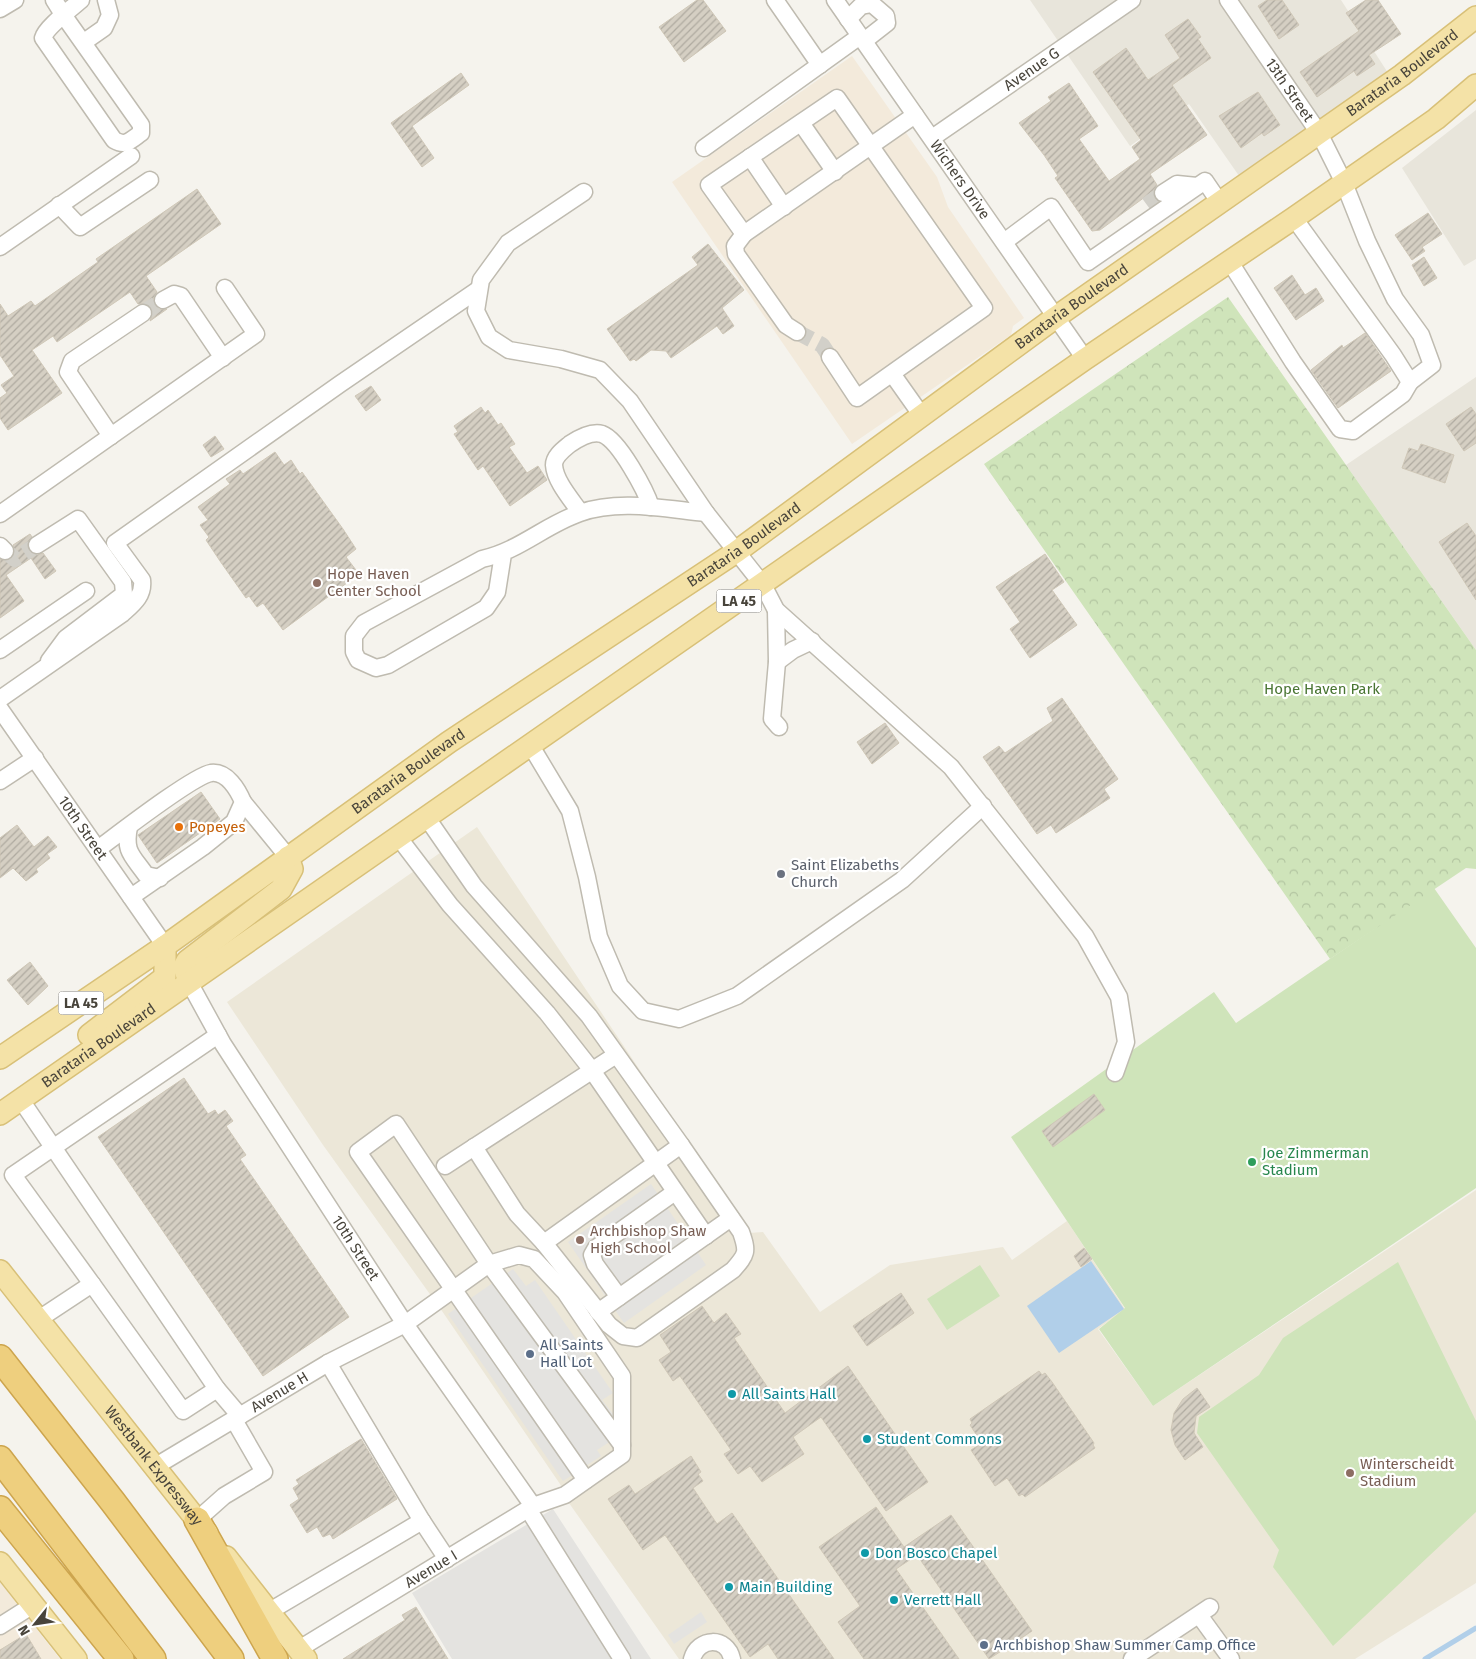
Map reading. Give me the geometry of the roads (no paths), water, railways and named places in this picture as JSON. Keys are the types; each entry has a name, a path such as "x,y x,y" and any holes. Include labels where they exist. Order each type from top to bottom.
{"highway":[{"path":"0,1358 113,1502 231,1659"},
{"path":"0,1459 153,1659"},
{"path":"0,1509 121,1659"},
{"path":"197,1520 275,1659"}],"main road":[{"name":"Barataria Boulevard","path":"2,1053 165,946 449,742 736,552 1056,317 1402,75 1476,17"},
{"name":"Barataria Boulevard","path":"0,1114 1086,360 1294,218 1436,119 1476,85"},
{"path":"189,982 184,967 187,961 281,889 292,869 288,857"},
{"path":"56,1075 61,1057 165,977 165,946"},
{"name":"Westbank Expressway","path":"0,1271 303,1654"},
{"path":"2,1569 76,1659"}],"street":[{"path":"0,9 15,0"},
{"path":"54,0 64,16 141,125 141,133 127,143 121,144 114,140 43,38 44,33 64,16 80,0"},
{"path":"84,42 104,28 110,15 106,0"},
{"path":"775,0 820,65"},
{"name":"Wichers Drive","path":"835,0 1086,360"},
{"name":"Avenue G","path":"932,138 1132,0"},
{"name":"13th Street","path":"1228,0 1319,133 1344,183 1367,241 1391,291 1420,334 1432,365 1410,382"},
{"path":"704,148 820,65 887,23 886,16 872,4 861,6 848,19"},
{"path":"744,234 709,185 837,98 984,308 893,375 857,398 830,357"},
{"path":"797,332 786,325 736,254 735,246 744,234 916,115"},
{"path":"801,123 835,172"},
{"path":"0,248 131,156"},
{"path":"750,157 784,207"},
{"path":"60,205 80,227 150,180"},
{"path":"1004,242 1051,207 1088,262 1205,181 1220,203"},
{"path":"1163,193 1177,184 1197,186"},
{"path":"584,192 508,243 481,280 476,311 489,337 508,350 571,362 600,370 630,401 706,513 762,585 776,610 950,767 1085,936 1119,998 1126,1042 1115,1073"},
{"path":"1137,228 1147,205"},
{"path":"1230,262 1293,362 1340,429 1353,431 1403,394 1410,382 1394,355 1294,218"},
{"path":"0,514 256,334 225,288"},
{"path":"0,699 40,673 122,614 141,595 142,580 115,543 479,289"},
{"path":"163,300 174,294 181,296 223,358"},
{"path":"111,436 68,372 69,367 72,361 143,314"},
{"path":"893,375 922,416"},
{"path":"580,512 561,484 554,466 555,458 571,444 591,433 604,434 616,446 646,491 651,507"},
{"path":"503,554 497,592 486,608 388,665 376,668 358,660 354,652 354,636 364,623 482,559 503,554 550,526 580,512 609,506 651,507 706,513"},
{"path":"38,545 78,519 123,582 124,594 66,638 40,673"},
{"path":"0,650 86,591"},
{"path":"776,610 777,662 772,719 779,727"},
{"path":"777,662 812,641"},
{"name":"10th Street","path":"0,710 165,946"},
{"path":"531,746 570,811 587,877 599,937 620,986 643,1011 679,1019 745,991 902,880 983,806"},
{"path":"0,781 35,758"},
{"path":"98,849 192,782 210,774 223,776 232,783 243,802 288,857"},
{"path":"131,897 203,847 234,822 243,802"},
{"path":"427,818 474,886 589,1016 742,1232 746,1246 745,1256 733,1270 636,1338 623,1336 609,1325 544,1243 517,1214 474,1147"},
{"path":"129,827 126,843 131,854 146,875 160,878"},
{"path":"399,838 450,904 548,1013 591,1069 706,1236"},
{"name":"10th Street","path":"189,982 218,1035 405,1324 530,1507 622,1659"},
{"path":"217,1389 183,1411 13,1175 218,1035"},
{"path":"445,1166 591,1069 616,1055"},
{"path":"21,1100 237,1418 264,1472 224,1496 197,1520"},
{"path":"586,1480 358,1152 396,1124 489,1264 622,1445"},
{"path":"544,1243 681,1146"},
{"path":"619,1297 595,1264 592,1254 596,1248 675,1192"},
{"path":"598,1312 732,1218"},
{"name":"Avenue H","path":"156,1466 328,1363 405,1324 489,1264 519,1255 534,1259 565,1292 622,1376 622,1445"},
{"path":"39,1319 92,1284"},
{"path":"328,1363 422,1521 447,1559"},
{"name":"Avenue I","path":"303,1654 530,1507 565,1495 622,1456 622,1445"},
{"path":"270,1611 422,1521"},
{"path":"0,1626 33,1605"},
{"path":"1132,1659 1204,1611 1232,1659"},
{"path":"692,1659 698,1648 710,1642 724,1645 729,1650 732,1659"}],"water":[{"path":"1091,1261 1124,1309 1059,1353 1027,1306"}],"waterway":[{"path":"1425,1659 1476,1628"}],"tunnel":[{"path":"1147,205 1163,193"},
{"path":"143,313 163,300"},
{"path":"797,332 822,345 830,357"},
{"path":"5,551 15,559 37,545"}],"place":[{"name":"Hope Haven Center School","path":"317,583"},
{"name":"Popeyes","path":"179,827"},
{"name":"Saint Elizabeths Church","path":"781,874"},
{"name":"Joe Zimmerman Stadium","path":"1252,1162"},
{"name":"Archbishop Shaw High School","path":"580,1240"},
{"name":"All Saints Hall Lot","path":"530,1354"},
{"name":"All Saints Hall","path":"732,1394"},
{"name":"Student Commons","path":"867,1439"},
{"name":"Winterscheidt Stadium","path":"1350,1473"},
{"name":"Don Bosco Chapel","path":"865,1553"},
{"name":"Main Building","path":"729,1587"},
{"name":"Verrett Hall","path":"894,1600"},
{"name":"Archbishop Shaw Summer Camp Office","path":"984,1645"}],"park label":[{"name":"Hope Haven Park","path":"1322,689"}]}
